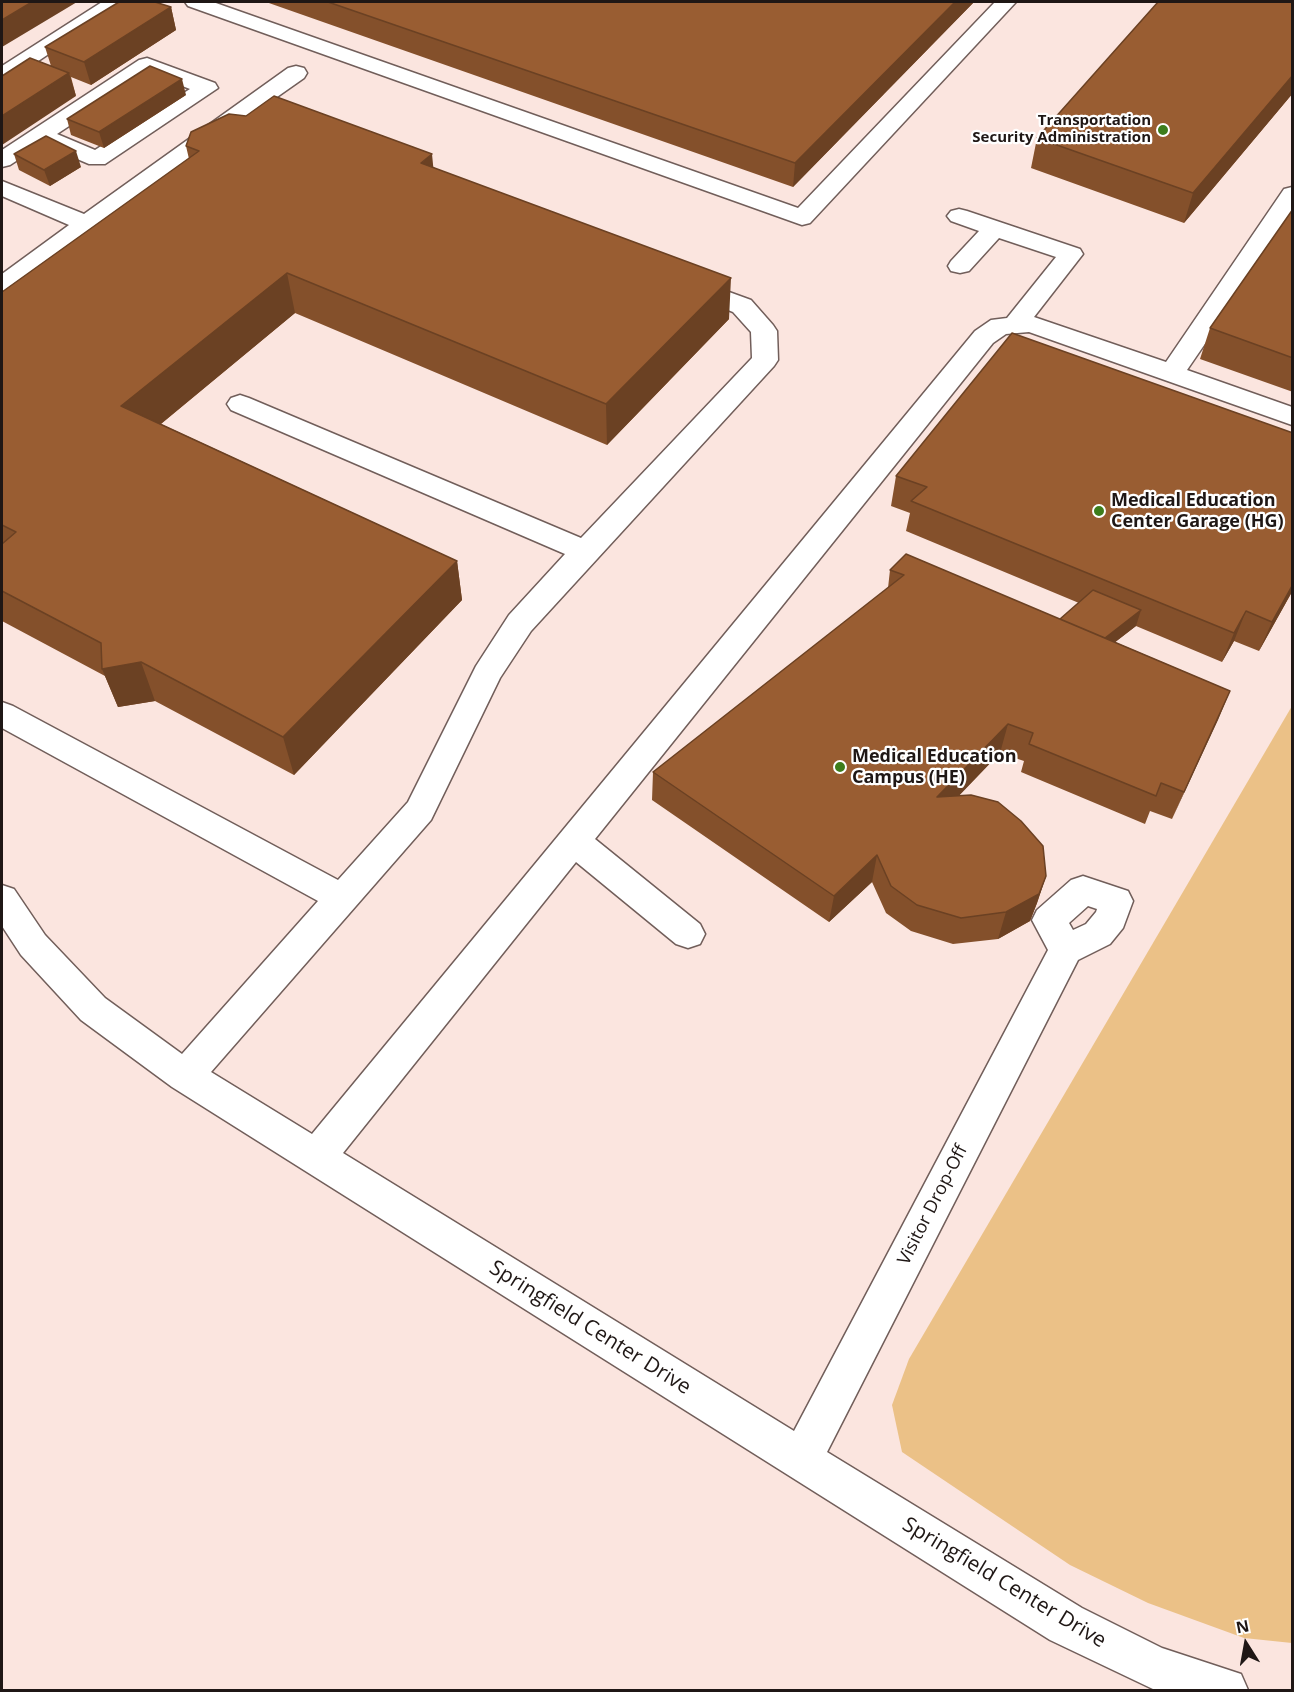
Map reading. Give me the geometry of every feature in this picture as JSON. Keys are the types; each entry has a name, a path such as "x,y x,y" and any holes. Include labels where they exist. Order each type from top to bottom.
{"street":[{"path":"7,66 116,2"},
{"path":"195,2 802,218 1006,2"},
{"path":"2,160 147,64 207,88 97,159 40,135"},
{"path":"2,285 296,73"},
{"path":"250,106 318,131"},
{"path":"2,188 86,224"},
{"path":"1172,373 1239,289 1293,194"},
{"path":"959,216 1071,254 1016,323"},
{"path":"960,266 994,228"},
{"path":"185,1076 420,811 487,674 520,623 765,360 764,331 742,306 666,277"},
{"path":"316,1158 984,337 1000,326 1016,323 1031,324 1085,341 1293,416"},
{"path":"1067,365 1085,341"},
{"path":"240,404 585,551"},
{"path":"2,714 342,898"},
{"path":"574,841 688,934"},
{"name":"Springfield Center Drive","path":"2,899 33,945 93,1009 160,1060 1066,1624 1150,1666 1199,1684 1225,1690"},
{"name":"Visitor Drop-Off","path":"801,1460 1066,950"}],"shaded area":[{"path":"1292,706 1292,1643 1244,1638 1148,1603 1070,1565 902,1452 892,1405 909,1359"}],"building":[{"path":"2,2 32,2 2,20"},
{"path":"119,2 155,2 171,7 84,62 45,47"},
{"path":"328,2 955,2 795,163"},
{"name":"Transportation Security Administration","path":"1158,2 1293,2 1293,75 1193,193 1037,138"},
{"path":"30,58 69,73 2,116 2,76"},
{"path":"150,66 182,79 99,132 67,119"},
{"path":"274,96 432,154 421,163 731,278 606,404 287,273 121,406 457,561 283,737 141,662 102,669 101,643 2,591 2,544 16,532 2,525 2,292 199,151 186,146 191,132 229,114 246,116"},
{"path":"46,136 76,151 44,170 14,154"},
{"path":"1293,209 1293,358 1210,328"},
{"name":"Medical Education Center Garage (HG)","path":"1012,333 1293,433 1293,584 1272,622 1246,611 1234,633 911,501 927,487 896,476"},
{"name":"Medical Education Campus (HE)","path":"906,554 1230,691 1184,792 1161,783 1156,796 1029,744 1033,733 1008,724 937,797 971,795 998,802 1021,821 1043,846 1046,876 1039,894 1006,912 961,918 917,905 891,886 877,855 834,896 653,772 904,575 890,570"},
{"path":"1093,590 1141,610 1105,638 1060,619"}],"place":[{"name":"Transportation Security Administration","path":"1163,130"},
{"name":"Medical Education Center Garage (HG)","path":"1099,511"},
{"name":"Medical Education Campus (HE)","path":"840,767"}]}
